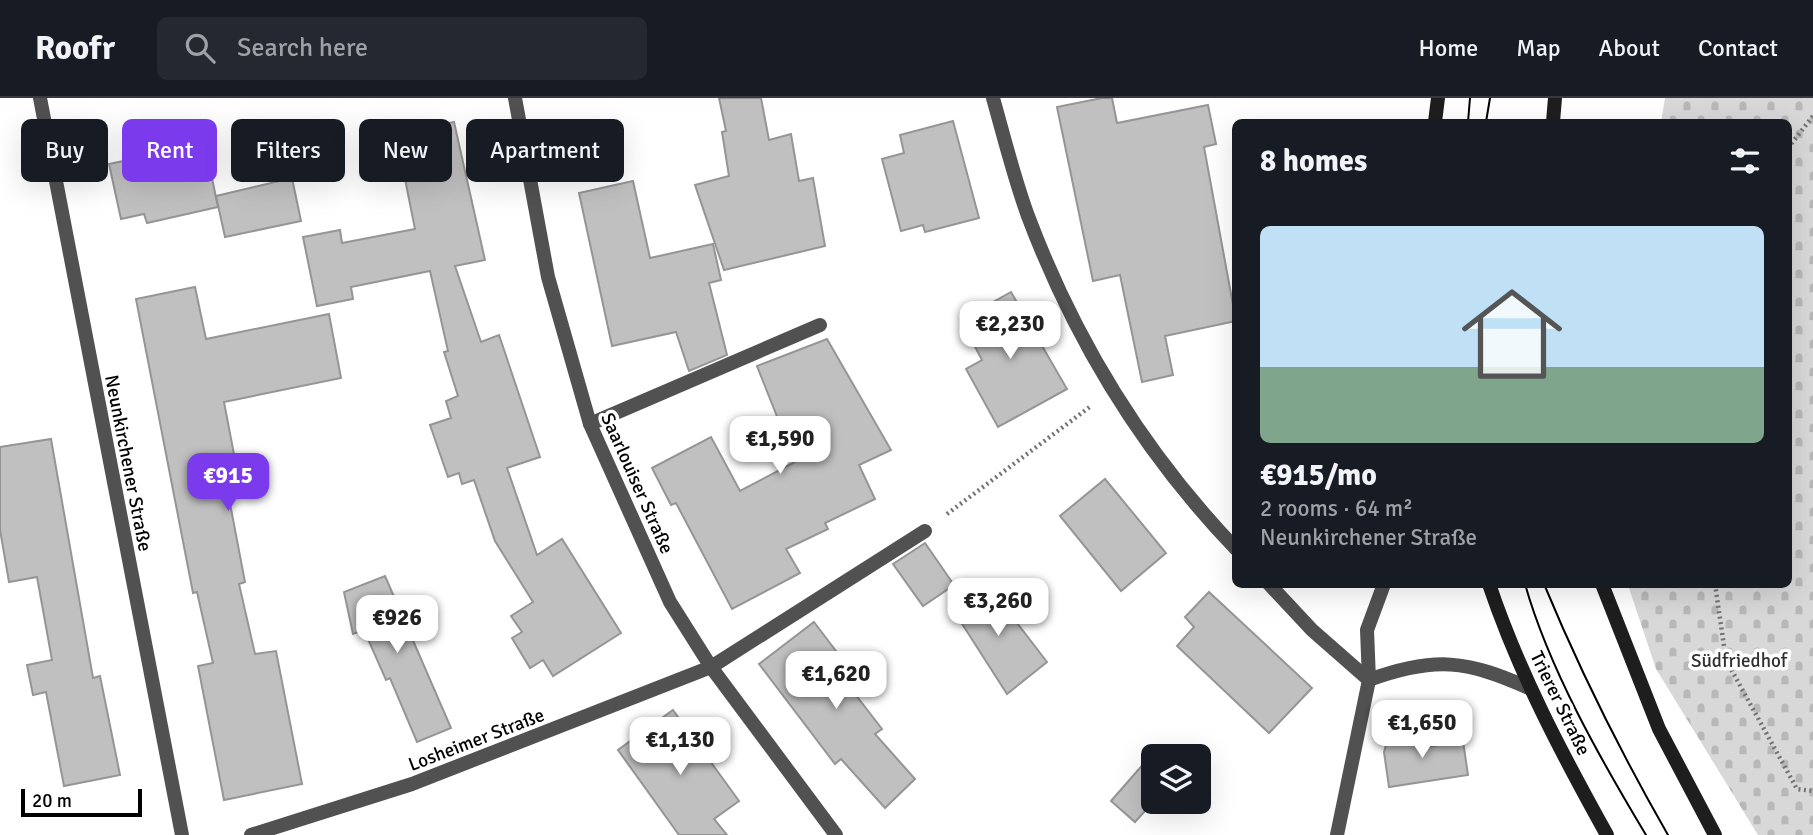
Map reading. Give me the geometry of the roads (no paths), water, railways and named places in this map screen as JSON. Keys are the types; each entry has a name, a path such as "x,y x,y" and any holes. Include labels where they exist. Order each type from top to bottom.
{"main road":[{"path":"1434,119 1438,98"},
{"path":"1553,119 1555,98"},
{"name":"Trierer Straße","path":"1491,588 1531,689 1607,835"},
{"path":"1604,588 1659,729 1715,835"}],"street":[{"name":"Neunkirchener Straße","path":"40,98 182,835"},
{"name":"Saarlouiser Straße","path":"515,98 548,277 590,424 670,602 711,667 836,835"},
{"path":"993,98 1027,214 1061,297 1111,391 1189,500 1232,545"},
{"path":"590,424 820,325"},
{"name":"Losheimer Straße","path":"251,835 412,784 711,667 925,531"},
{"path":"1273,588 1312,630 1369,680"},
{"path":"1337,835 1369,680 1367,630 1383,588"},
{"path":"1369,680 1401,668 1436,663 1480,669 1531,689"}],"tram line":[{"path":"1468,119 1470,98"},
{"path":"1486,119 1490,98"},
{"path":"1526,588 1562,681 1594,745 1646,835"},
{"path":"1546,588 1602,711 1668,835"}],"park label":[{"name":"Südfriedhof","path":"1739,660"}]}
